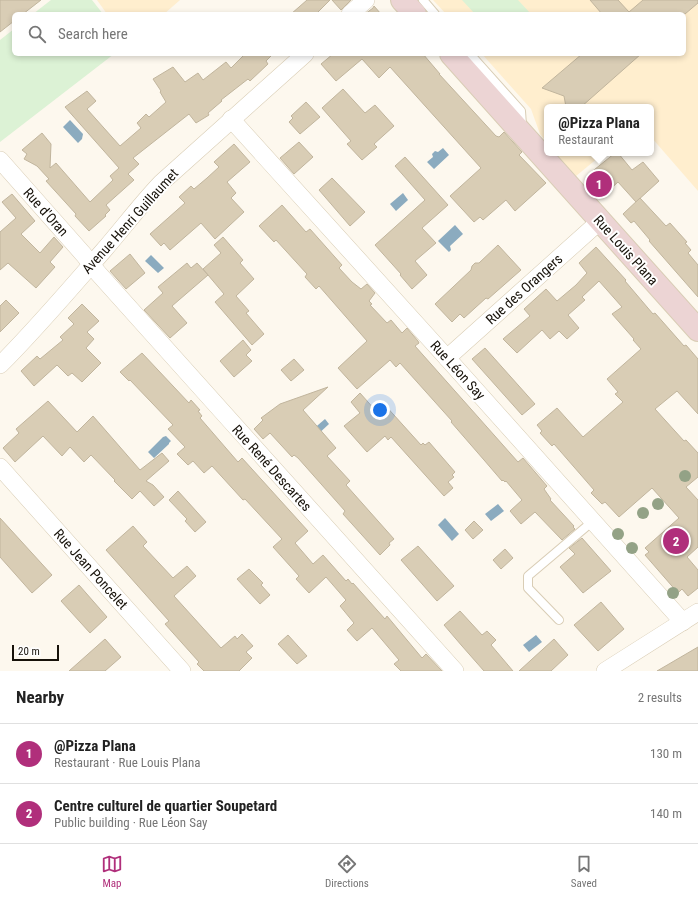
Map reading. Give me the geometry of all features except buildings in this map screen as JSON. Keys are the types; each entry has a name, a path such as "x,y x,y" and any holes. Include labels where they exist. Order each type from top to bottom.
{"street":[{"path":"352,12 366,0"},
{"path":"402,0 413,12"},
{"name":"Avenue Henri Guillaumet","path":"0,365 25,340 162,183 231,119 303,56"},
{"name":"Rue Louis Plana","path":"453,56 698,330"},
{"name":"Rue Léon Say","path":"231,119 683,622"},
{"name":"Rue d'Oran","path":"0,160 91,263"},
{"name":"Rue des Orangers","path":"447,358 600,221"},
{"name":"Rue René Descartes","path":"91,263 454,671"},
{"name":"Rue Jean Poncelet","path":"0,467 182,671"},
{"path":"605,671 698,612"}],"lane":[{"path":"423,0 433,12"},
{"path":"472,56 521,111 522,134"},
{"path":"559,620 528,588 528,576 593,521"}],"shaded area":[{"path":"97,0 180,0 166,12 106,12"},
{"path":"433,0 698,0 698,191 654,140 654,104 544,104 544,139 540,134 531,109 484,56 686,56 686,12 444,12"},
{"path":"558,156 600,156 576,176"}],"green space":[{"path":"51,0 92,0 101,12 36,12"},
{"path":"462,0 518,0 529,12 473,12"},
{"path":"12,31 12,56 111,56 0,142 0,40"}],"water":[{"path":"70,120 83,134 82,139 78,143 63,127"},
{"path":"443,148 449,155 434,169 427,162 433,157 432,154 435,151 438,152"},
{"path":"403,193 408,200 396,211 390,204"},
{"path":"455,225 463,234 450,246 451,250 449,252 438,241"},
{"path":"151,255 164,268 158,273 145,261"},
{"path":"325,419 329,424 316,436 311,431"},
{"path":"166,436 171,441 154,458 148,452 163,437"},
{"path":"498,504 504,511 491,521 485,514"},
{"path":"445,518 459,534 452,541 438,525"},
{"path":"536,635 542,642 529,652 523,645"}],"place":[{"name":"@Pizza Plana","path":"599,184"},
{"name":"Centre culturel de quartier Soupetard","path":"676,541"}]}
